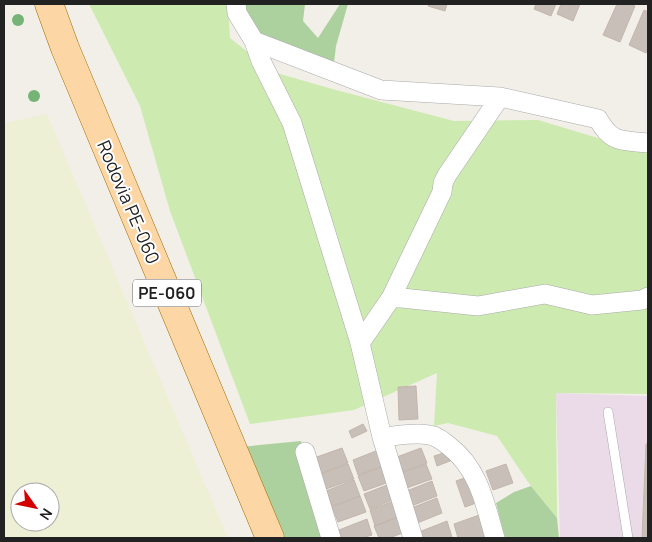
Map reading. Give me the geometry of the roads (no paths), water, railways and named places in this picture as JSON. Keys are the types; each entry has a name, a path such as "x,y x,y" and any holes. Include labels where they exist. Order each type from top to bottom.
{"main road":[{"name":"Rodovia PE-060","path":"49,4 64,48 270,538"}],"street":[{"path":"236,4 237,13 254,41 261,62 292,123 360,342 382,437 413,538"},
{"path":"254,41 382,90 500,97 598,119 604,131 613,138 648,143"},
{"path":"360,342 391,298 442,192 443,183 500,97"},
{"path":"391,298 478,306 545,294 592,305 642,300 648,297"},
{"path":"382,437 415,434 430,435 442,440 457,452 468,464 475,477 495,538"},
{"path":"305,452 331,538"}],"lane":[{"path":"608,412 628,538"}]}
